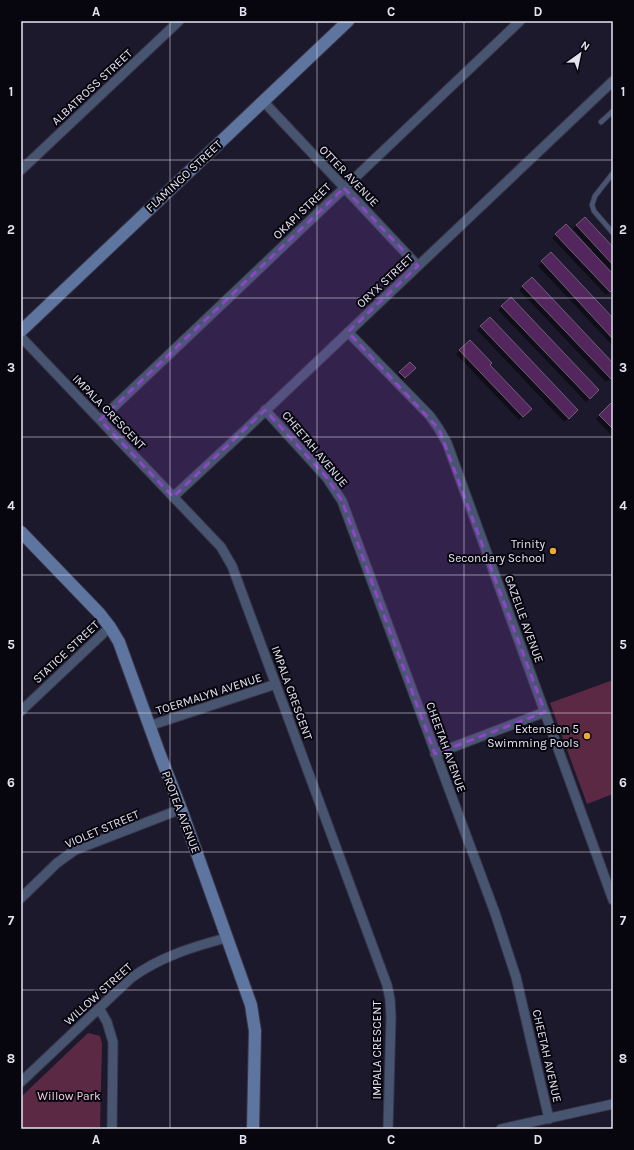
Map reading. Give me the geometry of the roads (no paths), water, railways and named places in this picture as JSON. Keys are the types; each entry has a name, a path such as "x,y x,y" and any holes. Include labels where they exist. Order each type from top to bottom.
{"street":[{"name":"ALBATROSS STREET","path":"21,170 179,21"},
{"name":"FLAMINGO STREET","path":"21,331 348,21"},
{"name":"OKAPI STREET","path":"100,420 520,21"},
{"name":"ORYX STREET","path":"173,497 418,266 498,188 613,81"},
{"name":"OTTER AVENUE","path":"263,101 418,266"},
{"name":"GAZELLE AVENUE","path":"348,332 430,416 440,428 447,443 613,900"},
{"name":"IMPALA CRESCENT","path":"21,337 221,547 227,556 250,611 387,985 390,999 391,1017 388,1129"},
{"name":"CHEETAH AVENUE","path":"265,410 326,478 342,501 495,913 510,958 549,1119"},
{"name":"PROTEA AVENUE","path":"21,532 99,613 119,642 251,1005 255,1023 253,1129"},
{"name":"STATICE STREET","path":"21,712 110,627"},
{"name":"TOERMALYN AVENUE","path":"149,726 276,684"},
{"path":"435,754 545,712"},
{"name":"VIOLET STREET","path":"21,898 57,863 75,850 181,809"},
{"name":"WILLOW STREET","path":"21,1082 131,978 154,963 194,947 226,938"},
{"path":"99,1008 107,1022 113,1042 112,1129"},
{"path":"501,1129 613,1104"}],"lane":[{"path":"601,122 613,111"},
{"path":"613,173 595,196 592,205 594,211 613,233"}],"place":[{"name":"Trinity Secondary School","path":"553,551"},
{"name":"Extension 5 Swimming Pools","path":"587,736"}],"park label":[{"name":"Willow Park","path":"69,1096"}]}
